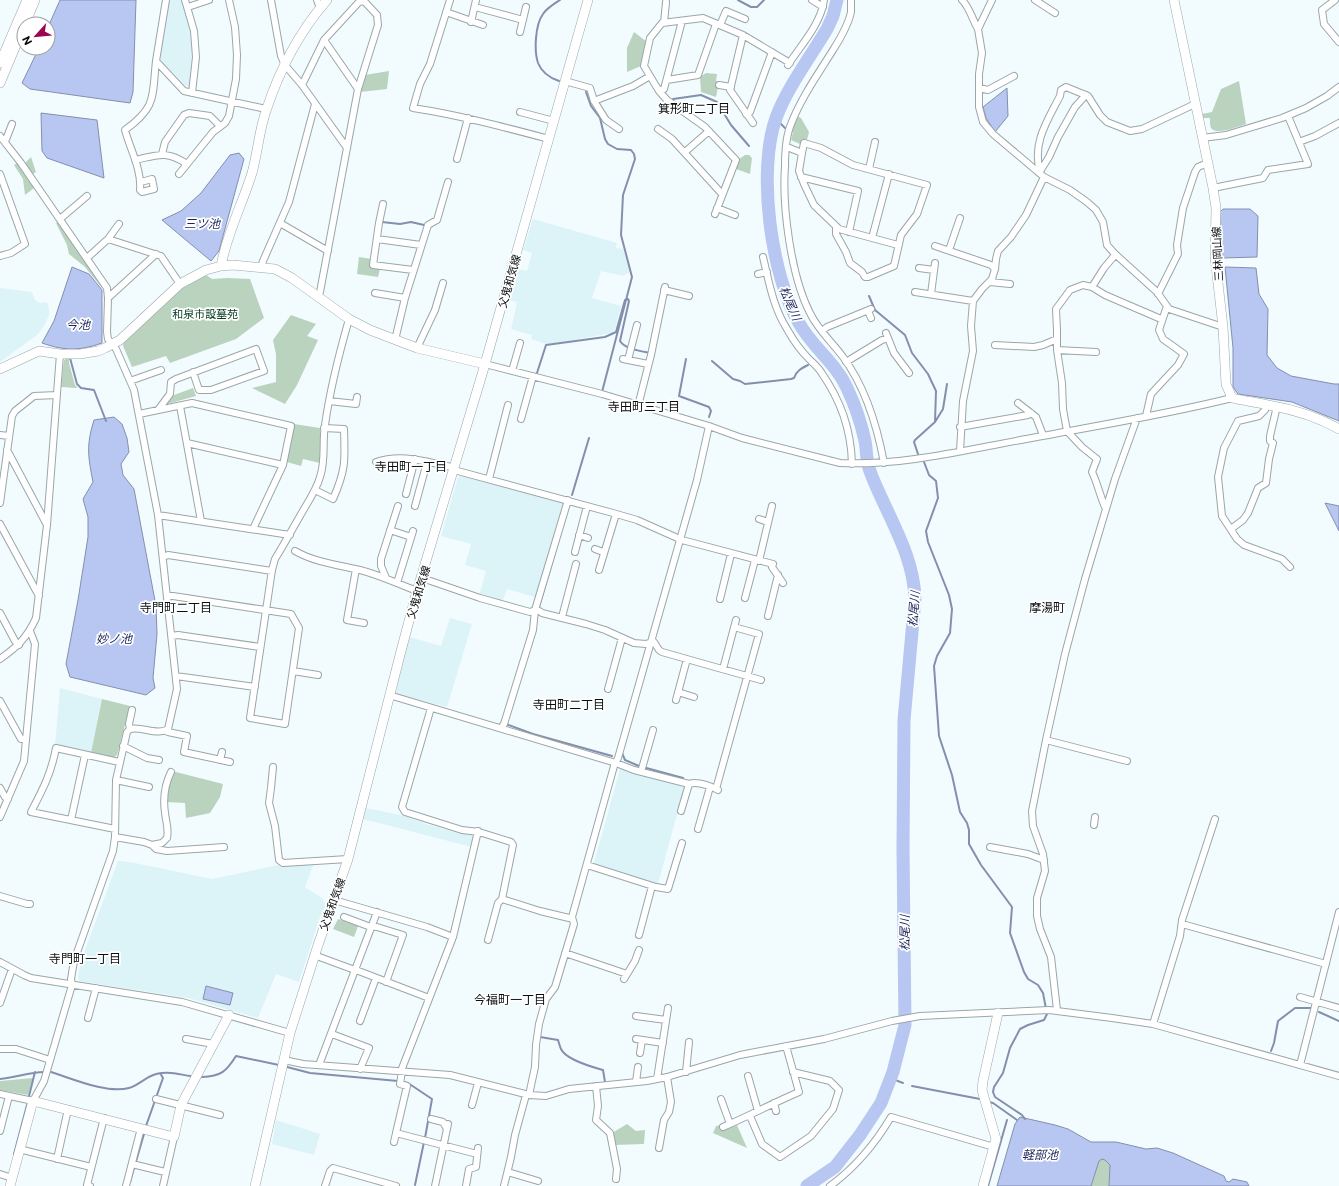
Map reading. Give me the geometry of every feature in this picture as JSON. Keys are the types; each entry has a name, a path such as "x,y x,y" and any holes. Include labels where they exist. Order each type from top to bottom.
{"main road":[{"path":"0,63 27,0"},
{"path":"28,16 35,0"},
{"path":"222,266 234,219 252,174 266,109 285,65 318,4 327,0"},
{"name":"父鬼和気線","path":"255,1186 290,1033 314,955 348,859 417,591 485,364 588,0"},
{"name":"三林岡山線","path":"1174,0 1216,208 1215,257 1223,327 1226,384 1232,398"},
{"path":"0,83 16,44"},
{"path":"0,369 40,351 60,354 89,353 98,351 120,340 180,284 206,270 233,265 275,269 292,278 349,319 370,330 417,348 485,364"},
{"path":"1232,398 1277,406 1310,416 1339,429"},
{"path":"982,1186 996,1139 982,1090 998,1013"},
{"path":"10,1179 33,1101 174,1137 181,1106 229,1015"}],"street":[{"path":"141,182 135,160 128,144 125,130 139,120 152,101 156,61 166,0"},
{"path":"185,0 194,31 196,57 192,93"},
{"path":"188,7 209,0"},
{"path":"179,174 213,132 225,123 229,116 236,79 237,55 235,26 229,0"},
{"path":"271,0 281,56 285,65 302,85 347,148"},
{"path":"450,0 430,64 420,84 413,108 468,118 549,139"},
{"path":"471,22 476,0"},
{"path":"812,0 823,8"},
{"path":"664,23 703,18 743,35 789,64 817,22 823,8 824,0"},
{"path":"851,0 850,12 842,34 790,125 784,186 792,256 804,301 815,322 846,362 863,392 879,435 883,463"},
{"path":"962,0 967,6 978,29 982,53 979,107 984,122 993,134 1041,174 1070,190 1096,210 1103,222 1107,245 1115,255 1158,294 1169,309 1223,327"},
{"path":"978,29 992,0"},
{"path":"1035,0 1044,2 1055,13"},
{"path":"1335,0 1322,10 1324,24 1339,42"},
{"path":"302,85 324,40 359,2 364,1 377,15 378,25 358,89 328,251 318,296"},
{"path":"666,2 664,23 650,38 644,66 667,100 709,131 736,160 716,211 735,215"},
{"path":"475,7 523,20"},
{"path":"520,32 526,7"},
{"path":"666,80 698,75 718,24 726,11 745,19"},
{"path":"446,12 482,25"},
{"path":"660,91 664,89 682,21"},
{"path":"743,35 730,90 753,124"},
{"path":"324,40 358,89"},
{"path":"746,114 750,112 772,52"},
{"path":"156,61 184,90 266,109"},
{"path":"594,101 632,86 650,76"},
{"path":"979,88 988,90 1014,76"},
{"path":"565,81 590,88 594,101 606,120 619,129"},
{"path":"719,85 731,87"},
{"path":"1041,174 1037,152 1038,143 1060,96 1061,90 1066,87 1086,95 1107,122 1130,130 1142,129 1195,104"},
{"path":"1202,138 1226,135 1288,116 1306,108 1339,87"},
{"path":"960,451 960,427 963,401 973,351 971,326 973,301 982,288 990,282 995,269 998,251 1011,237 1026,215 1041,174 1058,137 1075,107 1086,95"},
{"path":"261,267 262,261 290,202 315,104"},
{"path":"178,110 184,115"},
{"path":"520,112 554,121"},
{"path":"162,154 165,142 184,115 189,113 210,116 220,126"},
{"path":"1213,188 1264,178 1268,170 1308,164 1288,116"},
{"path":"457,159 468,118"},
{"path":"1299,142 1315,136 1339,123"},
{"path":"5,142 12,124"},
{"path":"658,129 672,139 685,152 722,194"},
{"path":"685,152 709,131"},
{"path":"0,136 60,219 107,288 108,298 106,332 108,339 113,344 134,390 140,414 158,515 177,689 174,707 169,726 166,731"},
{"path":"868,169 875,142"},
{"path":"836,227 836,234 850,263 868,278 894,266 900,235 917,214 927,185 853,165 822,148 804,143 799,171 814,205 839,229 898,245"},
{"path":"461,146 468,148"},
{"path":"787,147 802,153"},
{"path":"135,160 162,154 177,157 187,164"},
{"path":"1158,294 1178,254 1177,245 1183,208 1195,172 1198,167 1208,163"},
{"path":"0,174 25,244 11,253 0,256"},
{"path":"872,238 889,174"},
{"path":"801,176 858,191 849,232"},
{"path":"395,340 405,298 421,245 428,225 437,220 448,182"},
{"path":"60,219 87,196"},
{"path":"383,204 373,266 413,270"},
{"path":"949,250 960,218"},
{"path":"280,223 328,251"},
{"path":"87,258 108,239 119,224"},
{"path":"108,239 161,256 180,284"},
{"path":"377,239 421,245"},
{"path":"935,246 991,265 995,269"},
{"path":"108,298 156,254"},
{"path":"1092,287 1104,268 1115,255"},
{"path":"763,257 773,301 786,328 797,345 820,371 839,404 845,418 851,444 853,464"},
{"path":"919,268 935,266 931,294"},
{"path":"758,274 767,272"},
{"path":"990,282 1010,284"},
{"path":"417,348 435,310 443,283"},
{"path":"1106,509 1092,472 1097,459 1082,447 1067,431 1063,409 1062,383 1057,350 1056,309 1070,290 1082,285 1092,287 1161,320"},
{"path":"638,406 665,288 689,296"},
{"path":"915,292 973,301"},
{"path":"375,293 405,298"},
{"path":"1146,416 1151,394 1178,365 1184,354 1163,339 1159,330 1166,306"},
{"path":"822,331 827,327 869,310 871,318"},
{"path":"168,596 266,609 292,614 299,628 285,724 250,718 260,647 266,609 272,571 275,560 315,490 321,476 324,428 335,371 349,319"},
{"path":"634,329 631,348 626,359 648,364"},
{"path":"846,362 867,353 887,335 894,353 909,373"},
{"path":"995,345 1034,347 1057,339"},
{"path":"512,371 520,343"},
{"path":"158,410 170,394 171,382 193,372 256,349 264,371 211,390 199,390 193,372"},
{"path":"1057,350 1096,352"},
{"path":"0,659 18,645 30,631 36,618 47,524 60,354"},
{"path":"485,364 533,376 709,426 742,438 840,463 853,464 883,463 960,451 1137,418 1232,398"},
{"path":"130,380 161,370"},
{"path":"521,419 533,376"},
{"path":"0,502 12,416 15,411 34,396 57,395"},
{"path":"329,401 356,404 357,397"},
{"path":"1018,403 1036,417 1043,435"},
{"path":"140,414 192,404 291,426 283,465 253,529"},
{"path":"1266,404 1265,410 1259,416 1238,421 1224,448 1218,477 1222,516 1237,539 1244,545 1282,559 1290,567"},
{"path":"489,479 496,439 508,405"},
{"path":"180,406 201,521"},
{"path":"1231,529 1244,520 1258,488 1266,483 1273,443 1270,441 1270,436 1277,406"},
{"path":"960,427 1028,415 1031,413"},
{"path":"1057,1010 1051,957 1040,930 1037,916 1037,898 1045,871 1039,840 1033,826 1032,811 1065,654 1115,479 1137,418"},
{"path":"505,1186 515,1135 535,1067 539,1024 546,998 555,988 574,924 572,917 680,539 709,426"},
{"path":"315,490 333,499 341,482 344,470 344,429 324,428"},
{"path":"0,435 9,436"},
{"path":"187,444 283,465"},
{"path":"7,450 47,524"},
{"path":"376,462 387,456 452,467 454,470 637,520 680,539 731,554 773,564 772,567 783,583"},
{"path":"406,494 415,460"},
{"path":"415,506 427,462"},
{"path":"501,728 504,724 533,630 537,610 568,500"},
{"path":"386,578 381,566 381,560 398,506"},
{"path":"575,552 587,506"},
{"path":"745,598 772,506"},
{"path":"598,570 616,514"},
{"path":"158,515 290,534"},
{"path":"759,519 768,522"},
{"path":"0,524 38,596"},
{"path":"390,530 412,534 397,583"},
{"path":"579,535 588,538"},
{"path":"595,549 604,552"},
{"path":"295,551 304,557 356,569 386,578 417,591"},
{"path":"720,599 731,554"},
{"path":"163,556 272,571"},
{"path":"562,617 576,564"},
{"path":"356,569 347,620 364,623"},
{"path":"768,616 778,575"},
{"path":"422,578 491,601 530,612 537,610 542,613 562,617 605,630 634,643 646,644 654,642 662,652 761,680"},
{"path":"0,613 18,645"},
{"path":"723,669 736,620"},
{"path":"698,829 701,817 715,789 739,693 747,676 759,634 734,627"},
{"path":"0,817 24,761 35,644 30,631"},
{"path":"172,636 178,635 260,647"},
{"path":"608,689 622,638"},
{"path":"676,700 688,659"},
{"path":"293,671 318,675"},
{"path":"176,676 255,687"},
{"path":"678,692 694,697"},
{"path":"389,695 689,784 694,782 715,789"},
{"path":"0,701 21,739 26,739"},
{"path":"431,708 402,807 405,812 430,821 462,830 478,831 511,842 513,845 502,899 498,903 494,932 488,940"},
{"path":"0,1094 33,1101 44,1081 72,985 71,979 74,961 113,851 115,837 116,780 127,732 130,729 129,724 132,710"},
{"path":"130,729 134,728 160,732 166,731 187,736 182,759"},
{"path":"642,769 653,730"},
{"path":"1046,740 1127,760"},
{"path":"124,746 147,758 159,760"},
{"path":"115,829 31,812 46,784 52,767 56,748 119,762"},
{"path":"184,752 230,762"},
{"path":"220,760 222,752"},
{"path":"71,820 85,755"},
{"path":"273,767 272,788 269,803 276,826 278,860 283,863 348,859"},
{"path":"152,845 162,843 167,838 168,827 164,804 165,787 171,772"},
{"path":"116,780 149,787"},
{"path":"682,811 689,784"},
{"path":"0,788 5,797 8,799"},
{"path":"701,817 708,819"},
{"path":"1094,824 1095,817"},
{"path":"1152,1024 1215,819"},
{"path":"394,1142 407,1086 400,1084 401,1071 452,937 478,831"},
{"path":"115,837 144,842 152,845 156,849 167,851 224,847"},
{"path":"587,865 652,886 668,889 669,876 679,854 682,843"},
{"path":"990,847 1028,854 1044,860"},
{"path":"1000,856 1002,849"},
{"path":"672,852 679,854"},
{"path":"639,936 652,886"},
{"path":"0,896 30,904"},
{"path":"502,899 540,911 570,918 572,917"},
{"path":"334,900 427,927 452,937"},
{"path":"319,1065 377,912"},
{"path":"1300,1065 1339,912"},
{"path":"344,918 403,935 386,982"},
{"path":"636,919 643,921"},
{"path":"1182,924 1326,964"},
{"path":"565,953 594,966 626,977 639,950"},
{"path":"314,955 429,998"},
{"path":"0,962 31,978 182,1002 290,1033"},
{"path":"0,1003 12,969"},
{"path":"360,1021 376,978"},
{"path":"88,1018 96,988"},
{"path":"1300,997 1339,1008"},
{"path":"657,1079 668,1008"},
{"path":"365,1009 372,1012"},
{"path":"284,1060 303,1064 450,1075 528,1095 546,1096 569,1089 667,1077 740,1055 824,1039 892,1021 920,1016 1057,1010 1152,1024 1339,1076"},
{"path":"636,1016 651,1015 666,1020"},
{"path":"332,1034 370,1048 360,1069"},
{"path":"186,1039 213,1044"},
{"path":"640,1053 639,1039 662,1043"},
{"path":"686,1072 689,1042"},
{"path":"722,1099 726,1126 799,1092 786,1046"},
{"path":"0,1049 16,1049 50,1060"},
{"path":"636,1082 638,1067"},
{"path":"750,1116 762,1144 780,1157 811,1136 833,1109 840,1090 830,1081 793,1072"},
{"path":"748,1076 758,1111"},
{"path":"667,1077 671,1102 669,1117 664,1120 660,1144 667,1142"},
{"path":"472,1105 478,1082"},
{"path":"596,1086 598,1106 596,1120 610,1133 617,1169 616,1179"},
{"path":"0,1132 9,1096"},
{"path":"156,1099 220,1115"},
{"path":"774,1103 776,1111"},
{"path":"57,1159 68,1109"},
{"path":"830,1186 860,1161 878,1138 891,1117 994,1147"},
{"path":"90,1186 87,1185 104,1118"},
{"path":"431,1120 439,1118 448,1126 435,1186"},
{"path":"126,1186 134,1164 141,1128"},
{"path":"396,1133 443,1145 478,1151 477,1166 472,1170 469,1169 466,1186"},
{"path":"162,1186 174,1137"},
{"path":"19,1149 91,1167"},
{"path":"134,1164 165,1172"},
{"path":"477,1166 484,1168"},
{"path":"325,1186 330,1171 334,1168 396,1186"},
{"path":"508,1172 538,1181"},
{"path":"0,1174 10,1179"}],"shaded area":[{"path":"168,0 182,0 185,7 192,49 190,86 186,86 161,60 160,55 167,16"},
{"path":"533,219 617,243 616,248 623,249 630,272 623,276 601,271 592,298 621,306 615,329 611,333 546,344 531,339 532,335 511,329 517,302 508,300 517,269 527,271 532,253 523,250"},
{"path":"0,289 32,292 35,300 40,303 47,302 49,315 44,326 37,335 0,362"},
{"path":"462,476 565,503 538,598 507,589 502,603 479,596 486,571 465,565 471,544 441,536 458,477"},
{"path":"450,618 472,624 447,707 397,694 396,691 409,637 441,646"},
{"path":"60,688 102,699 91,753 55,745"},
{"path":"620,769 683,787 684,789 658,884 594,863"},
{"path":"366,808 405,816 429,825 458,833 475,835 472,847 363,819"},
{"path":"118,861 130,862 212,879 278,865 288,866 314,863 305,887 323,899 327,909 320,917 299,982 276,974 258,1018 188,998 79,981 78,977 81,961"},
{"path":"276,1120 320,1134 314,1155 272,1144"}],"green space":[{"path":"634,32 647,42 641,66 627,72 627,48"},
{"path":"389,71 387,89 360,92 365,75"},
{"path":"706,73 717,74 716,81 719,82 716,97 701,92 700,77"},
{"path":"1239,81 1246,124 1223,131 1214,130 1211,128 1210,118 1203,118 1202,114 1212,112 1221,89"},
{"path":"797,116 801,118 809,132 807,140 802,139 800,144 791,140 793,132 790,131"},
{"path":"745,155 749,155 752,158 750,174 736,169 739,159"},
{"path":"31,157 36,172 33,174 25,163"},
{"path":"17,163 34,188 25,195 23,179 14,165"},
{"path":"58,222 104,288 102,288 85,267 69,254 67,245 56,223"},
{"path":"359,257 372,259 371,268 380,269 378,277 357,274"},
{"name":"和泉市設墓苑","path":"206,275 212,279 250,279 264,318 236,339 170,363 166,356 132,367 123,346 124,341 184,285"},
{"path":"291,315 316,324 307,336 318,340 297,385 285,404 252,388 276,382 276,354 273,340"},
{"path":"69,358 75,385 77,387 76,388 61,387 64,360"},
{"path":"193,388 196,396 167,404 174,395"},
{"path":"294,424 320,428 320,463 303,459 301,466 287,462"},
{"path":"102,699 130,706 117,755 112,759 91,753"},
{"path":"172,771 223,784 220,797 210,813 186,818 185,803 166,802 166,791"},
{"path":"338,919 358,926 354,937 333,929"},
{"path":"33,1078 28,1095 0,1090 0,1081"},
{"path":"627,1124 636,1131 645,1130 644,1144 614,1145 612,1133"},
{"path":"721,1125 723,1131 737,1125 747,1148 713,1133 716,1126"},
{"path":"1102,1159 1110,1165 1109,1186 1091,1186 1099,1161"}],"water":[{"path":"60,0 136,0 133,92 130,103 30,89 22,83 35,56 56,56 56,16 53,16"},
{"path":"1007,88 1008,116 995,132 986,118 983,107"},
{"path":"41,113 97,120 104,178 47,158 42,151"},
{"name":"三ツ池","path":"239,153 244,159 219,251 211,261 162,220 181,211 201,193 230,155"},
{"path":"1223,209 1250,209 1258,216 1257,257 1223,258 1221,251 1220,212"},
{"name":"今池","path":"72,267 89,274 102,290 102,343 86,348 65,349 42,343 54,321"},
{"path":"1225,267 1256,268 1259,294 1268,309 1267,355 1277,368 1291,376 1339,384 1339,421 1292,402 1238,394 1233,387 1233,348"},
{"name":"妙ノ池","path":"114,417 122,424 127,438 129,452 121,464 123,475 134,489 156,606 157,634 153,678 155,688 146,695 70,677 66,664 88,537 88,517 83,499 93,482 89,458 91,429 94,420"},
{"path":"1325,503 1339,506 1339,531"},
{"path":"206,986 233,993 230,1005 203,999"},
{"name":"軽部池","path":"1020,1117 1068,1129 1091,1142 1116,1142 1146,1149 1157,1148 1173,1153 1224,1176 1226,1181 1229,1182 1233,1179 1247,1182 1249,1186 1109,1186 1110,1165 1102,1159 1099,1161 1091,1186 997,1186 1015,1124"}],"waterway":[{"path":"559,81 547,75 540,67 537,58 536,45 540,19 546,10 560,0"},
{"path":"738,0 751,7 757,7 764,0"},
{"name":"松尾川","path":"807,1186 835,1167 860,1135 881,1103 893,1072 905,1025 903,849 904,720 915,599 914,585 908,559 869,468 866,445 858,414 850,394 837,371 804,332 789,303 774,251 768,193 770,140 776,118 786,95 827,29 833,16 837,0"},
{"path":"586,92 591,106 600,118 605,139 608,144 617,149 631,150 635,159 623,195 621,235 632,277 602,392"},
{"path":"673,99 701,95 717,102 731,125 749,146"},
{"path":"776,119 785,128"},
{"path":"382,222 400,224 411,222 424,225"},
{"path":"869,296 875,310 905,335 912,353 928,374 936,391 935,422"},
{"path":"628,299 629,301 620,341 629,348 650,353"},
{"path":"537,373 546,345 605,337 616,332 625,300 628,299"},
{"name":"松尾川","path":"819,358 824,355"},
{"path":"70,358 77,384 81,388 94,390 106,421"},
{"path":"686,359 679,396 709,407 711,411 709,417"},
{"path":"712,361 733,379 745,384 791,379 794,378 796,373 808,365"},
{"path":"918,454 914,442 935,422 943,409 947,384"},
{"path":"572,495 589,438"},
{"path":"924,462 929,475 936,481 938,498 926,531 928,542 949,595 952,609 950,633 937,656 934,666 939,736 952,775 960,812 967,823 969,830 969,844 981,865 1012,907 1010,933 1024,972 1028,979 1038,985 1043,993 1047,1014 1044,1020 1020,1029 1010,1048 1003,1073 994,1087 993,1092 995,1097 1022,1115 1025,1119"},
{"path":"538,610 556,549"},
{"path":"506,724 533,734 612,756"},
{"path":"622,753 625,760 639,766 683,778"},
{"path":"1271,1051 1278,1021 1295,1008 1311,1008"},
{"path":"1319,1012 1339,1021"},
{"path":"540,1037 558,1040 561,1049 568,1056 574,1060 603,1070 605,1082"},
{"path":"202,1077 214,1076 222,1072 229,1066 236,1056 279,1065"},
{"path":"287,1067 310,1073 398,1081"},
{"path":"29,1096 35,1072"},
{"path":"0,1079 44,1072"},
{"path":"51,1072 90,1085 111,1089 129,1088 151,1076 161,1073 190,1076"},
{"path":"146,1126 163,1078 160,1073"},
{"path":"890,1078 903,1083"},
{"path":"404,1082 408,1083 432,1099 425,1138"},
{"path":"912,1086 980,1099"},
{"path":"989,1102 993,1103 1017,1120"},
{"path":"14,1154 27,1105"},
{"path":"988,1186 1007,1120"},
{"path":"130,1182 144,1134"},
{"path":"415,1185 424,1142"}],"district":[{"name":"箕形町二丁目","path":"694,108"},
{"name":"寺田町三丁目","path":"644,406"},
{"name":"寺田町一丁目","path":"411,466"},
{"name":"寺門町二丁目","path":"176,607"},
{"name":"摩湯町","path":"1047,607"},
{"name":"寺田町二丁目","path":"569,704"},
{"name":"寺門町一丁目","path":"85,958"},
{"name":"今福町一丁目","path":"510,999"}]}
